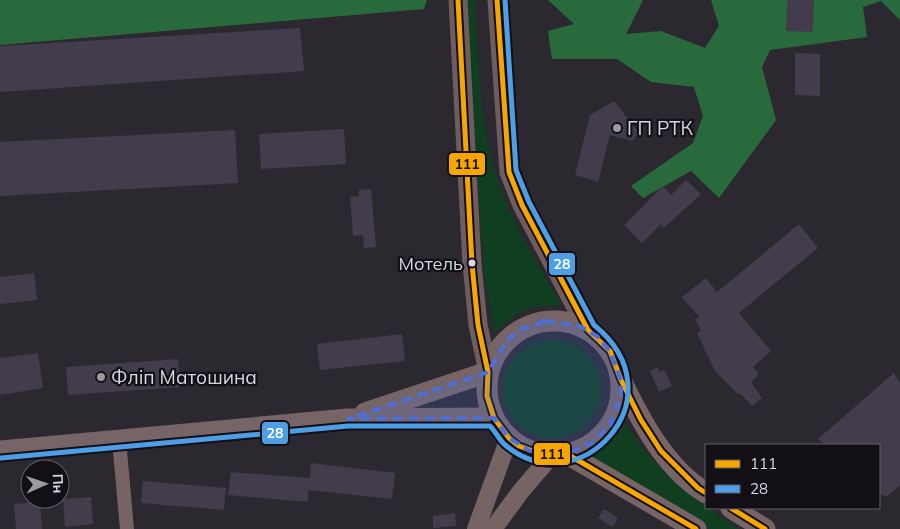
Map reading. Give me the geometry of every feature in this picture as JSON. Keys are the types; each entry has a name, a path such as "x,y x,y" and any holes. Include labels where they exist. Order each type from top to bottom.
{"main road":[{"path":"458,0 472,264 478,325 488,372 487,396 494,418 509,438 530,451 559,455 696,529"},
{"path":"497,0 509,172 522,205 588,330 610,351 621,380 641,420 662,451 698,488 705,492"},
{"path":"488,372 493,359 507,340 532,324 561,321 588,330"},
{"path":"348,418 488,372"},
{"path":"559,455 592,443 611,424 621,395 621,380"},
{"path":"0,451 348,418 494,418"},
{"path":"732,509 765,529"}],"street":[{"path":"476,529 509,438"},
{"path":"119,440 127,529"},
{"path":"493,529 521,491 559,455"}],"highlighted area":[{"path":"545,321 578,325 597,336 610,351 621,380 621,395 611,424 592,443 567,454 530,451 509,438 494,418 348,419 488,372 507,340 521,329"}],"green space":[{"path":"0,0 427,0 424,9 0,45"},
{"path":"464,0 475,0 482,107 494,169 515,222 561,305 535,307 516,314 494,333 484,269"},
{"path":"548,0 643,0 626,34 661,31 705,48 719,26 711,0 900,0 900,20 881,1 863,7 867,37 770,50 762,67 776,120 719,198 691,171 643,198 631,186 693,143 703,116 694,87 651,82 617,59 552,59 548,31 574,24"},
{"path":"552,340 571,344 586,355 597,370 601,389 597,408 586,423 571,434 552,438 533,434 518,423 507,408 503,389 507,370 518,355 533,344"},
{"path":"626,424 638,442 663,471 705,506 705,509 709,509 739,529 710,529 592,460 593,454 604,448"}],"building":[{"path":"787,0 814,0 813,32 786,31"},
{"path":"300,28 304,71 0,92 0,46"},
{"path":"795,53 820,54 820,96 795,95"},
{"path":"614,101 639,133 632,141 610,135 598,182 575,175 590,115"},
{"path":"344,129 346,164 261,169 259,134"},
{"path":"235,130 238,183 0,196 0,142"},
{"path":"686,180 701,194 664,228 661,224 642,243 624,225 663,186 671,195"},
{"path":"371,189 376,247 364,248 363,235 353,236 350,197 359,196 359,190"},
{"path":"799,224 818,248 739,313 771,351 753,367 759,374 751,382 762,398 752,406 715,371 697,333 701,330 695,320 699,317 682,297 706,278 717,292"},
{"path":"34,273 37,300 0,304 0,277"},
{"path":"402,334 405,361 320,370 317,344"},
{"path":"38,353 43,388 0,395 0,358"},
{"path":"178,359 180,387 68,395 66,367"},
{"path":"658,367 660,372 664,370 672,386 659,392 650,371"},
{"path":"894,373 900,383 900,485 886,497 880,494 880,444 824,444 818,439"},
{"path":"311,463 395,473 392,499 308,490 308,502 228,495 231,472 310,478"},
{"path":"143,481 226,488 224,510 141,503"},
{"path":"91,497 93,524 65,527 64,509 70,509 70,498"},
{"path":"14,504 20,504 20,509 41,509 42,529 16,529"},
{"path":"604,509 618,518 613,527 598,518"},
{"path":"455,513 456,526 433,528 433,516"}],"transit line":[{"name":"111","path":"458,0 472,264 478,325 488,372 487,396 494,418 509,438 519,446 541,454 567,454 696,529"},
{"name":"111","path":"497,0 509,172 522,205 588,330 610,351 621,380 641,420 661,451 698,488 705,492"},
{"name":"28","path":"1,458 348,426 490,426 504,444 533,460 562,463 588,453 610,436 624,411 628,383 619,353 594,325 529,202 516,170 505,0"},
{"name":"111","path":"733,509 765,529"}],"place":[{"name":"ГП РТК","path":"617,128"},
{"name":"Мотель","path":"472,263"},
{"name":"Фліп Матошина","path":"101,377"}]}
